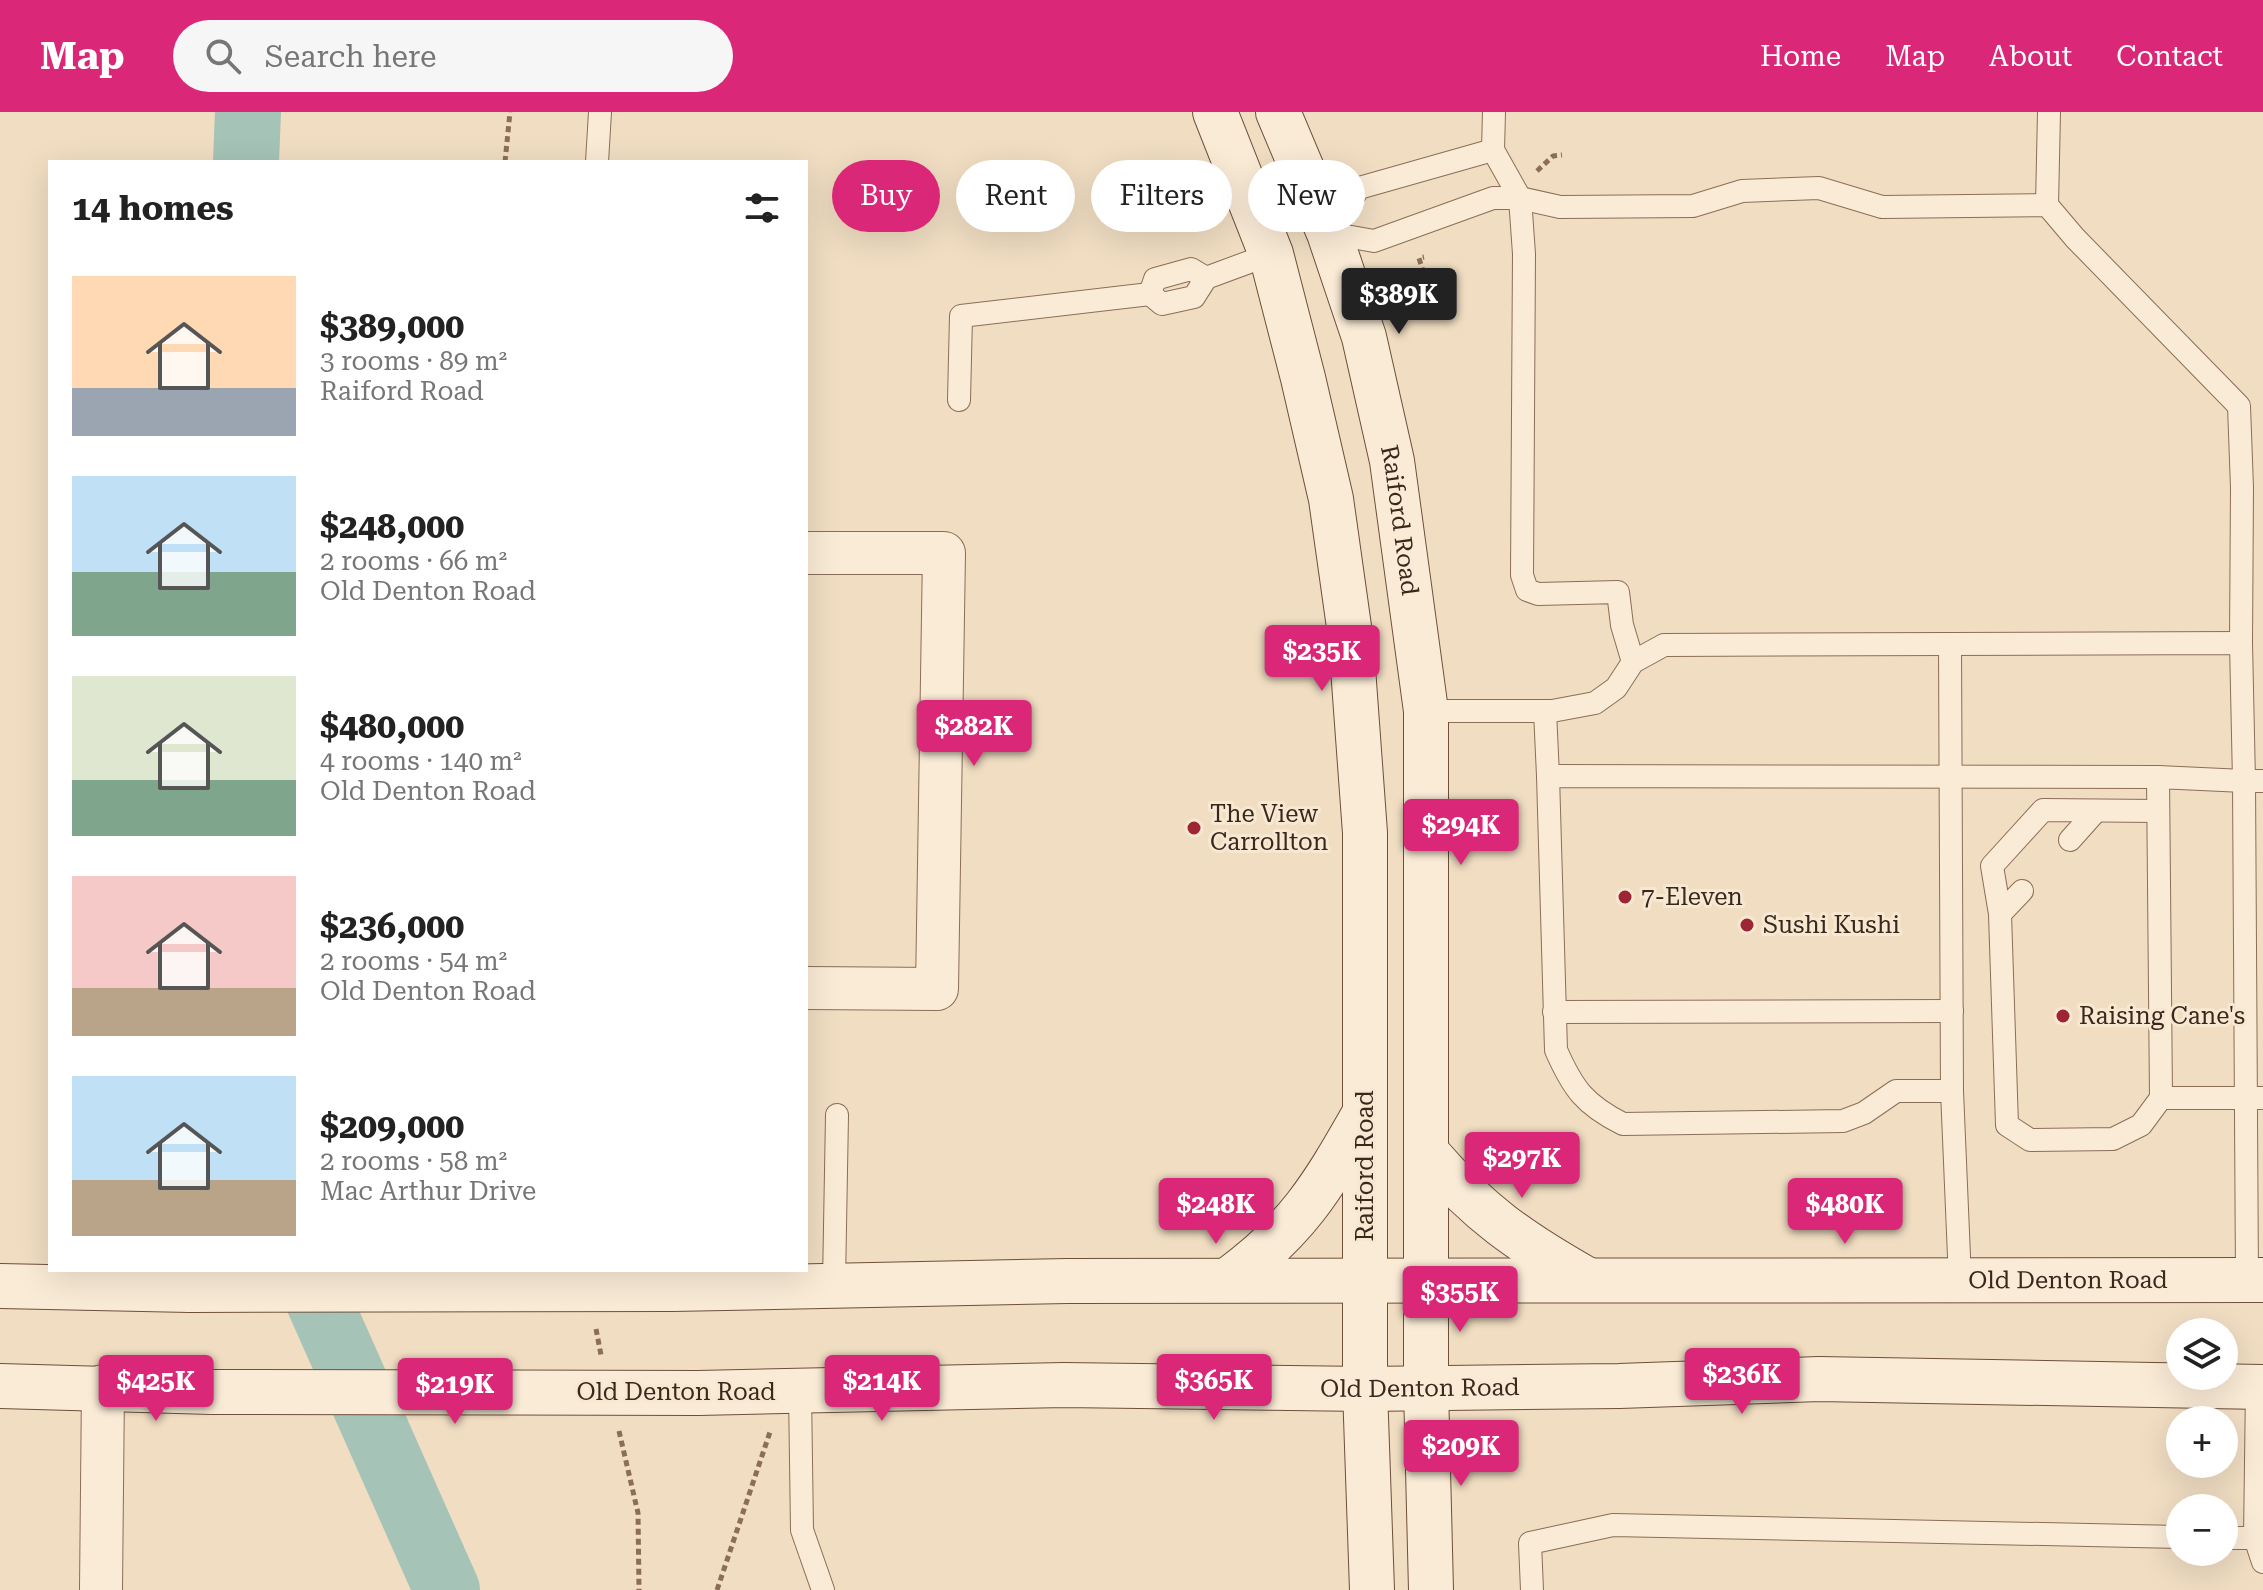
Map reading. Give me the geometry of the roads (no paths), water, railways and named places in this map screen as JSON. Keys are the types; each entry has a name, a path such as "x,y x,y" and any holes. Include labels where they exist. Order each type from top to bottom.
{"main road":[{"name":"Raiford Road","path":"1215,112 1271,254 1331,499 1351,641 1365,833 1365,1389 1372,1590"},
{"name":"Raiford Road","path":"1278,112 1329,233 1364,337 1392,461 1426,711 1426,1388 1431,1590"},
{"path":"1271,254 1329,233"},
{"path":"1228,1280 1270,1249 1292,1225 1323,1187 1365,1114"},
{"path":"1428,1154 1491,1220 1522,1243 1588,1280"},
{"name":"Old Denton Road","path":"0,1286 190,1290 672,1289 834,1283 1228,1280 2255,1280"},
{"name":"Old Denton Road","path":"0,1386 103,1386 213,1392 698,1393 1064,1385 1365,1389 1819,1379 2260,1387"}],"street":[{"path":"808,553 944,553 937,989 808,988"},
{"path":"101,1590 103,1386"}],"lane":[{"path":"597,160 600,112"},
{"path":"1494,112 1493,150 1520,198 1524,254 1522,575 1527,590 1538,594 1618,592 1622,625 1633,662"},
{"path":"2049,112 2047,205 2075,238 2239,406 2252,435 2241,643 2254,781 2255,1280"},
{"path":"1493,150 1359,188 1329,233 1374,241 1493,198 1520,198 1560,207 1693,206 1742,191 1819,188 1882,207 2047,205"},
{"path":"959,400 961,316 1150,294 1162,304 1194,297 1206,278 1271,254"},
{"path":"1426,711 1545,711 1595,703 1616,688 1633,662 1664,645 2241,643"},
{"path":"1950,646 1952,1091 1960,1280"},
{"path":"1545,711 1556,1050 1573,1088 1598,1112 1623,1124 1843,1121 1864,1113 1884,1096 1896,1091 1952,1091"},
{"path":"1548,776 1952,774 2254,781"},
{"path":"2158,777 2161,1098 2141,1125 2113,1139 2030,1140 2007,1125 2000,914 1992,866 2043,810 2158,811"},
{"path":"2070,840 2095,812"},
{"path":"2000,914 2022,891"},
{"path":"1554,1012 1952,1011"},
{"path":"2161,1098 2254,1099"},
{"path":"834,1283 837,1115"},
{"path":"2260,1387 2255,1538 2263,1562"},
{"path":"800,1391 802,1530 823,1590"},
{"path":"1532,1590 1530,1543 1613,1525 2166,1537"},
{"path":"2238,1538 2255,1538"}],"waterway":[{"path":"246,160 248,112"},
{"path":"306,1272 447,1590"}],"place":[{"name":"The View Carrollton","path":"1194,828"},
{"name":"7-Eleven","path":"1625,897"},
{"name":"Sushi Kushi","path":"1747,925"},
{"name":"Raising Cane's","path":"2063,1016"}]}
